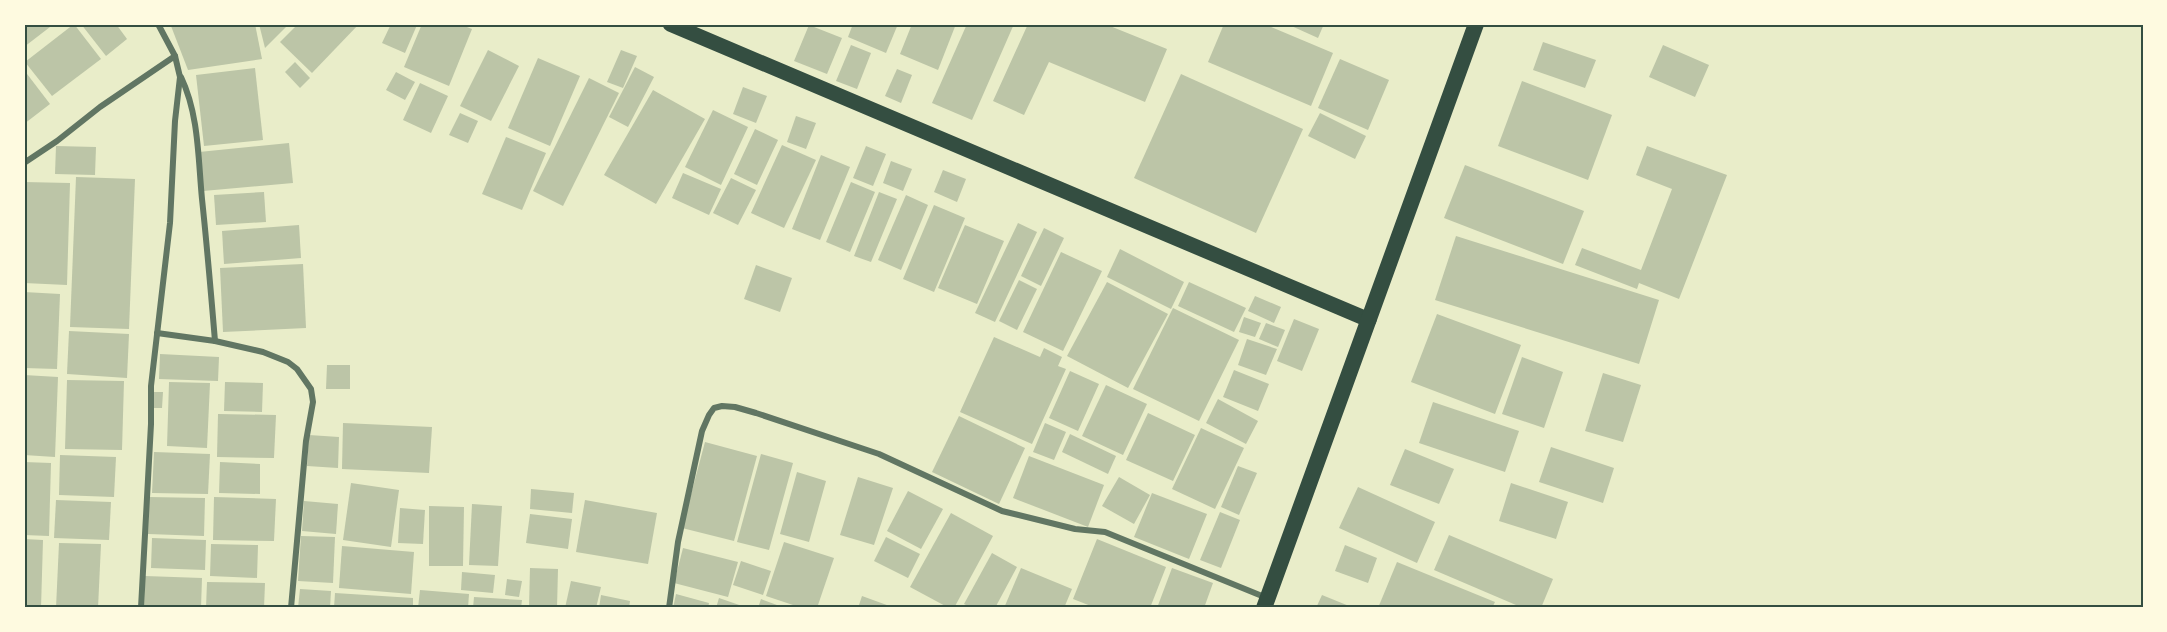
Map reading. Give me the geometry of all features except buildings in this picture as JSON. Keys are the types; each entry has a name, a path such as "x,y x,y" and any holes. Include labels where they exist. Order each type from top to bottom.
{"highway":[{"path":"1266,603 1476,24"}],"main road":[{"path":"670,24 1369,320"}],"street":[{"path":"158,24 175,56 180,76 188,92 196,129 215,341"},
{"path":"24,164 100,107 175,56"},
{"path":"141,608 151,386 170,223 175,122 180,76"},
{"path":"157,333 215,341 263,352 288,362 297,369 311,389 313,402 306,441 291,608"},
{"path":"669,608 678,542 702,431 714,408 722,406 756,413 879,454 1002,511 1066,527 1105,532 1266,603"}]}
